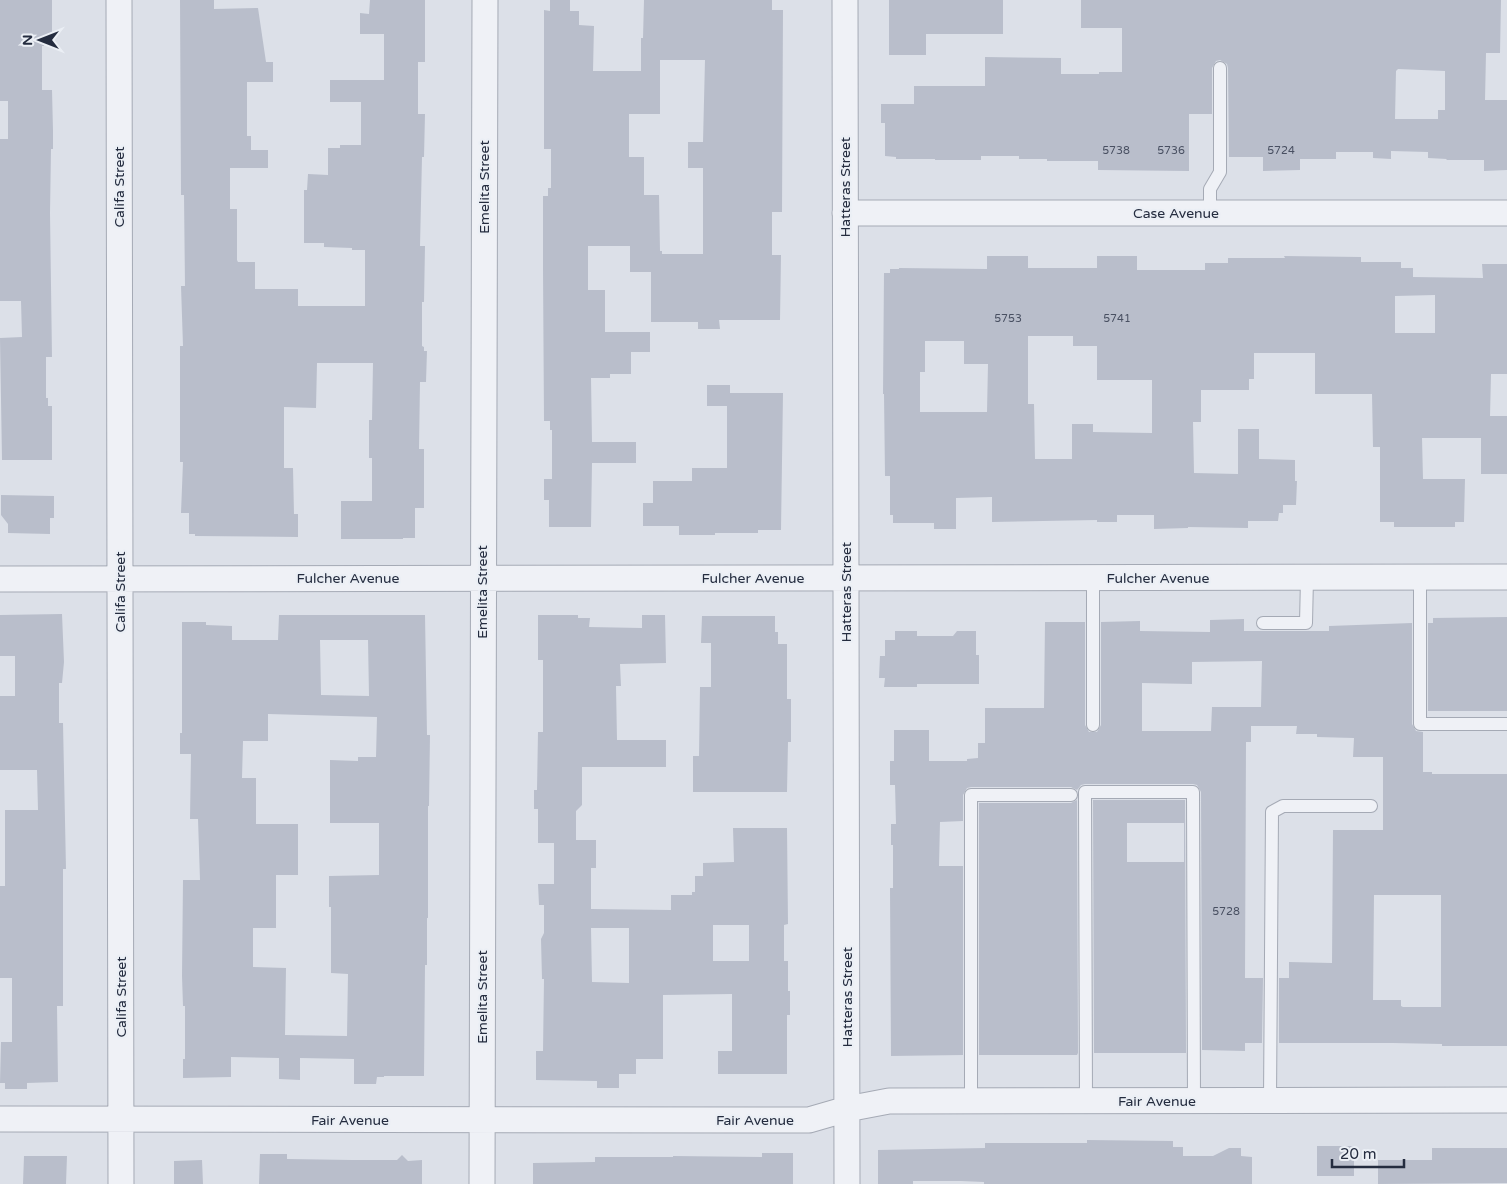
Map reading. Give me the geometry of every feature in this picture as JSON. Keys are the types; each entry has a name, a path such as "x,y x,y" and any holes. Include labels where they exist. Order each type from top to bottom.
{"street":[{"name":"Califa Street","path":"119,0 121,1184"},
{"name":"Emelita Street","path":"482,1184 484,0"},
{"name":"Hatteras Street","path":"845,0 847,1184"},
{"name":"Case Avenue","path":"845,213 1507,213"},
{"name":"Fulcher Avenue","path":"0,579 1507,578"},
{"name":"Fair Avenue","path":"0,1119 809,1120 847,1109 889,1101 1507,1100"}],"lane":[{"path":"1210,213 1210,189 1220,172 1220,68"},
{"path":"1093,578 1093,725"},
{"path":"1263,623 1306,623 1306,578"},
{"path":"1420,578 1420,724 1507,724"},
{"path":"1086,1101 1085,792 1193,792 1194,1101"},
{"path":"971,1101 971,794 1071,795"},
{"path":"1270,1101 1272,812 1283,806 1370,806"}],"building":[{"path":"0,0 52,0 52,33 48,33 48,41 44,41 44,46 42,46 42,90 52,90 53,149 51,149 50,213 52,357 46,357 46,398 48,398 48,406 52,406 52,460 2,460 0,338 22,337 21,301 0,301 0,139 8,139 8,101 0,101"},
{"path":"180,0 214,0 214,9 258,8 266,62 273,62 273,82 247,82 247,136 251,136 251,150 268,150 268,168 230,168 230,209 237,209 238,262 255,262 255,289 298,289 298,306 365,306 365,250 324,247 324,243 304,243 304,190 307,190 308,174 328,175 328,148 340,148 340,145 361,145 361,102 330,102 330,80 384,80 384,34 360,34 360,13 369,14 370,0 425,0 425,62 418,62 418,114 425,114 420,246 425,246 422,346 424,351 427,351 426,382 420,382 419,449 424,449 424,508 415,508 415,538 341,539 341,501 372,501 372,458 369,458 369,420 372,420 373,363 317,363 316,408 284,407 284,468 293,468 294,514 298,514 298,537 195,536 195,534 189,534 189,513 181,513 183,462 180,462 180,346 183,346 181,286 185,286 184,195 181,195"},
{"path":"550,0 570,0 570,11 579,11 579,25 594,26 593,71 641,71 644,0 772,0 772,10 783,10 782,212 772,212 772,255 781,255 780,320 719,320 720,329 698,329 698,322 651,322 651,272 630,272 630,246 588,246 588,290 605,290 605,332 650,332 650,352 631,352 631,374 610,374 610,378 591,378 592,442 636,442 636,463 592,463 591,527 549,527 549,500 544,500 544,479 552,479 552,430 550,430 550,421 544,421 543,269 543,196 548,196 548,188 551,188 551,149 544,149 544,10 550,11","holes":["660,60 705,60 703,142 688,142 688,168 703,168 703,254 662,254 662,251 660,251 659,195 644,195 644,157 629,157 629,114 660,114"]},
{"path":"889,0 1003,0 1003,34 926,34 926,55 889,55"},
{"path":"1081,0 1501,0 1500,53 1486,53 1485,100 1507,100 1507,170 1484,171 1484,160 1446,160 1428,158 1428,152 1391,151 1391,159 1373,158 1373,152 1336,152 1336,159 1300,159 1300,170 1263,171 1263,157 1229,157 1228,68 1227,64 1220,60 1216,61 1212,68 1212,114 1189,114 1189,171 1098,170 1098,161 1047,161 1047,159 1019,159 1019,156 981,156 981,160 935,160 896,159 896,157 885,156 885,123 881,123 881,104 914,104 914,86 985,86 985,57 1061,58 1061,74 1122,72 1122,28 1081,28","holes":["1398,69 1445,71 1445,110 1438,110 1438,119 1395,119 1396,71"]},
{"path":"987,256 1028,256 1028,268 1097,268 1097,256 1137,256 1137,270 1205,270 1205,263 1228,263 1228,258 1285,258 1284,256 1361,257 1361,262 1401,262 1401,268 1413,268 1413,277 1483,278 1482,264 1507,264 1507,374 1491,374 1490,416 1507,416 1507,474 1481,474 1481,438 1422,438 1423,479 1465,479 1464,522 1455,522 1455,527 1394,527 1394,522 1380,522 1380,447 1373,447 1372,394 1315,394 1315,353 1254,353 1254,379 1249,379 1249,390 1201,390 1201,422 1193,422 1194,473 1238,474 1238,429 1259,429 1259,459 1295,460 1295,481 1297,481 1296,505 1283,505 1283,513 1279,513 1278,521 1248,521 1248,528 1188,527 1154,529 1154,515 1117,515 1117,522 1097,522 1097,520 992,522 992,497 956,498 956,529 934,529 934,523 893,523 893,515 890,515 890,476 885,476 883,394 884,273 890,273 890,269 899,268 987,269","holes":["1435,295 1435,333 1395,333 1395,296","1028,336 1073,336 1073,346 1097,346 1097,380 1152,380 1152,433 1093,432 1093,424 1072,424 1072,459 1035,459 1034,404 1028,404","925,341 964,341 964,364 988,364 987,412 920,412 920,372 925,372"]},
{"path":"707,385 730,385 730,393 783,393 781,530 758,530 758,533 679,535 679,526 643,526 643,503 653,503 653,481 692,481 692,468 727,468 727,406 707,406"},
{"path":"1,495 54,496 54,518 50,518 50,534 8,533 8,524 1,515"},
{"path":"62,614 64,662 62,683 59,683 59,723 63,723 66,869 63,869 63,1006 57,1006 58,1082 27,1083 27,1089 5,1089 5,1083 0,1083 1,1042 12,1042 12,978 0,978 0,886 5,886 5,810 38,810 37,770 0,770 0,696 15,696 15,656 0,656 0,615"},
{"path":"279,615 425,615 427,735 430,735 424,1076 384,1076 377,1077 376,1084 354,1084 354,1059 300,1058 300,1080 279,1079 279,1058 231,1057 231,1077 183,1078 185,1006 183,1006 182,976 183,880 200,880 198,819 190,819 191,754 180,754 180,733 182,733 182,622 206,622 206,625 232,626 232,640 278,640","holes":["320,640 368,640 369,696 321,695","268,714 377,717 376,757 358,757 358,761 330,760 330,823 379,823 379,875 329,876 331,973 348,974 347,1036 285,1035 286,968 253,967 253,928 276,928 276,875 298,875 298,824 256,824 256,778 242,778 243,741 268,741"]},
{"path":"538,615 578,615 578,618 590,618 589,627 642,628 642,615 665,615 666,663 620,664 621,686 616,686 617,740 666,740 666,767 582,767 582,805 576,811 576,840 596,840 596,868 591,868 591,909 671,910 671,895 692,895 692,892 695,892 695,876 703,876 703,863 734,862 733,828 787,828 788,924 784,925 784,961 788,961 790,1015 787,1015 787,1074 718,1074 718,1051 732,1051 732,994 663,995 663,1059 636,1059 636,1074 619,1074 619,1088 597,1088 597,1081 536,1080 536,1051 543,1051 544,979 542,979 541,939 544,933 544,905 539,905 538,884 554,884 554,843 538,843 538,809 534,809 534,790 537,790 538,732 543,732 543,660 538,660","holes":["713,925 749,925 749,961 713,961","591,928 629,928 629,983 592,982"]},
{"path":"702,616 775,616 775,632 778,632 778,644 787,644 787,699 791,699 791,742 788,742 787,792 693,792 693,756 699,756 700,687 711,687 711,643 701,643"},
{"path":"1507,617 1507,711 1428,711 1428,623 1433,623 1433,618"},
{"path":"1244,619 1244,631 1329,631 1329,626 1412,623 1412,724 1416,731 1423,732 1423,772 1432,772 1432,774 1507,774 1507,1046 1279,1043 1279,978 1289,978 1289,962 1332,963 1333,830 1383,830 1383,757 1353,757 1354,738 1317,737 1317,734 1296,734 1297,726 1251,726 1251,742 1246,742 1245,978 1263,978 1262,1043 1245,1043 1245,1051 1202,1050 1201,792 1197,785 1085,784 1081,785 1077,790 1071,787 971,787 967,788 963,795 963,821 940,822 939,866 963,866 963,1055 891,1056 890,888 893,888 893,845 891,845 891,824 896,824 895,785 890,785 890,761 894,761 894,730 929,730 929,761 967,761 967,759 978,758 978,743 985,743 985,708 1044,708 1045,622 1085,622 1085,725 1089,732 1097,732 1101,725 1101,622 1140,621 1140,631 1210,632 1210,620","holes":["1262,661 1261,707 1212,707 1211,731 1142,731 1142,683 1192,684 1192,662","1374,895 1441,895 1441,1007 1403,1007 1401,1006 1401,1000 1373,1000"]},
{"path":"895,631 917,631 917,636 953,636 957,631 976,631 976,655 979,655 979,684 917,684 917,687 884,687 885,678 879,678 880,656 885,656 885,640 895,640"},
{"path":"1077,800 1078,1053 1077,1055 979,1055 979,803 1071,803"},
{"path":"1093,800 1185,800 1186,1053 1094,1053","holes":["1127,823 1184,823 1184,862 1127,862"]},
{"path":"1087,1140 1173,1141 1173,1147 1183,1147 1183,1156 1213,1156 1229,1148 1241,1148 1241,1156 1252,1157 1252,1184 984,1184 984,1182 961,1181 913,1181 913,1184 878,1184 878,1150 985,1148 985,1143 1087,1143"},
{"path":"1317,1146 1354,1146 1354,1176 1317,1176"},
{"path":"1432,1148 1507,1148 1507,1183 1378,1184 1378,1160 1432,1160"},
{"path":"762,1153 793,1153 793,1184 533,1184 533,1163 595,1162 595,1157 762,1157"},
{"path":"260,1154 287,1154 287,1159 352,1160 397,1160 402,1155 408,1161 422,1160 422,1184 259,1184"},
{"path":"24,1156 67,1156 66,1184 23,1184"},
{"path":"202,1160 203,1184 174,1184 174,1161"}]}
